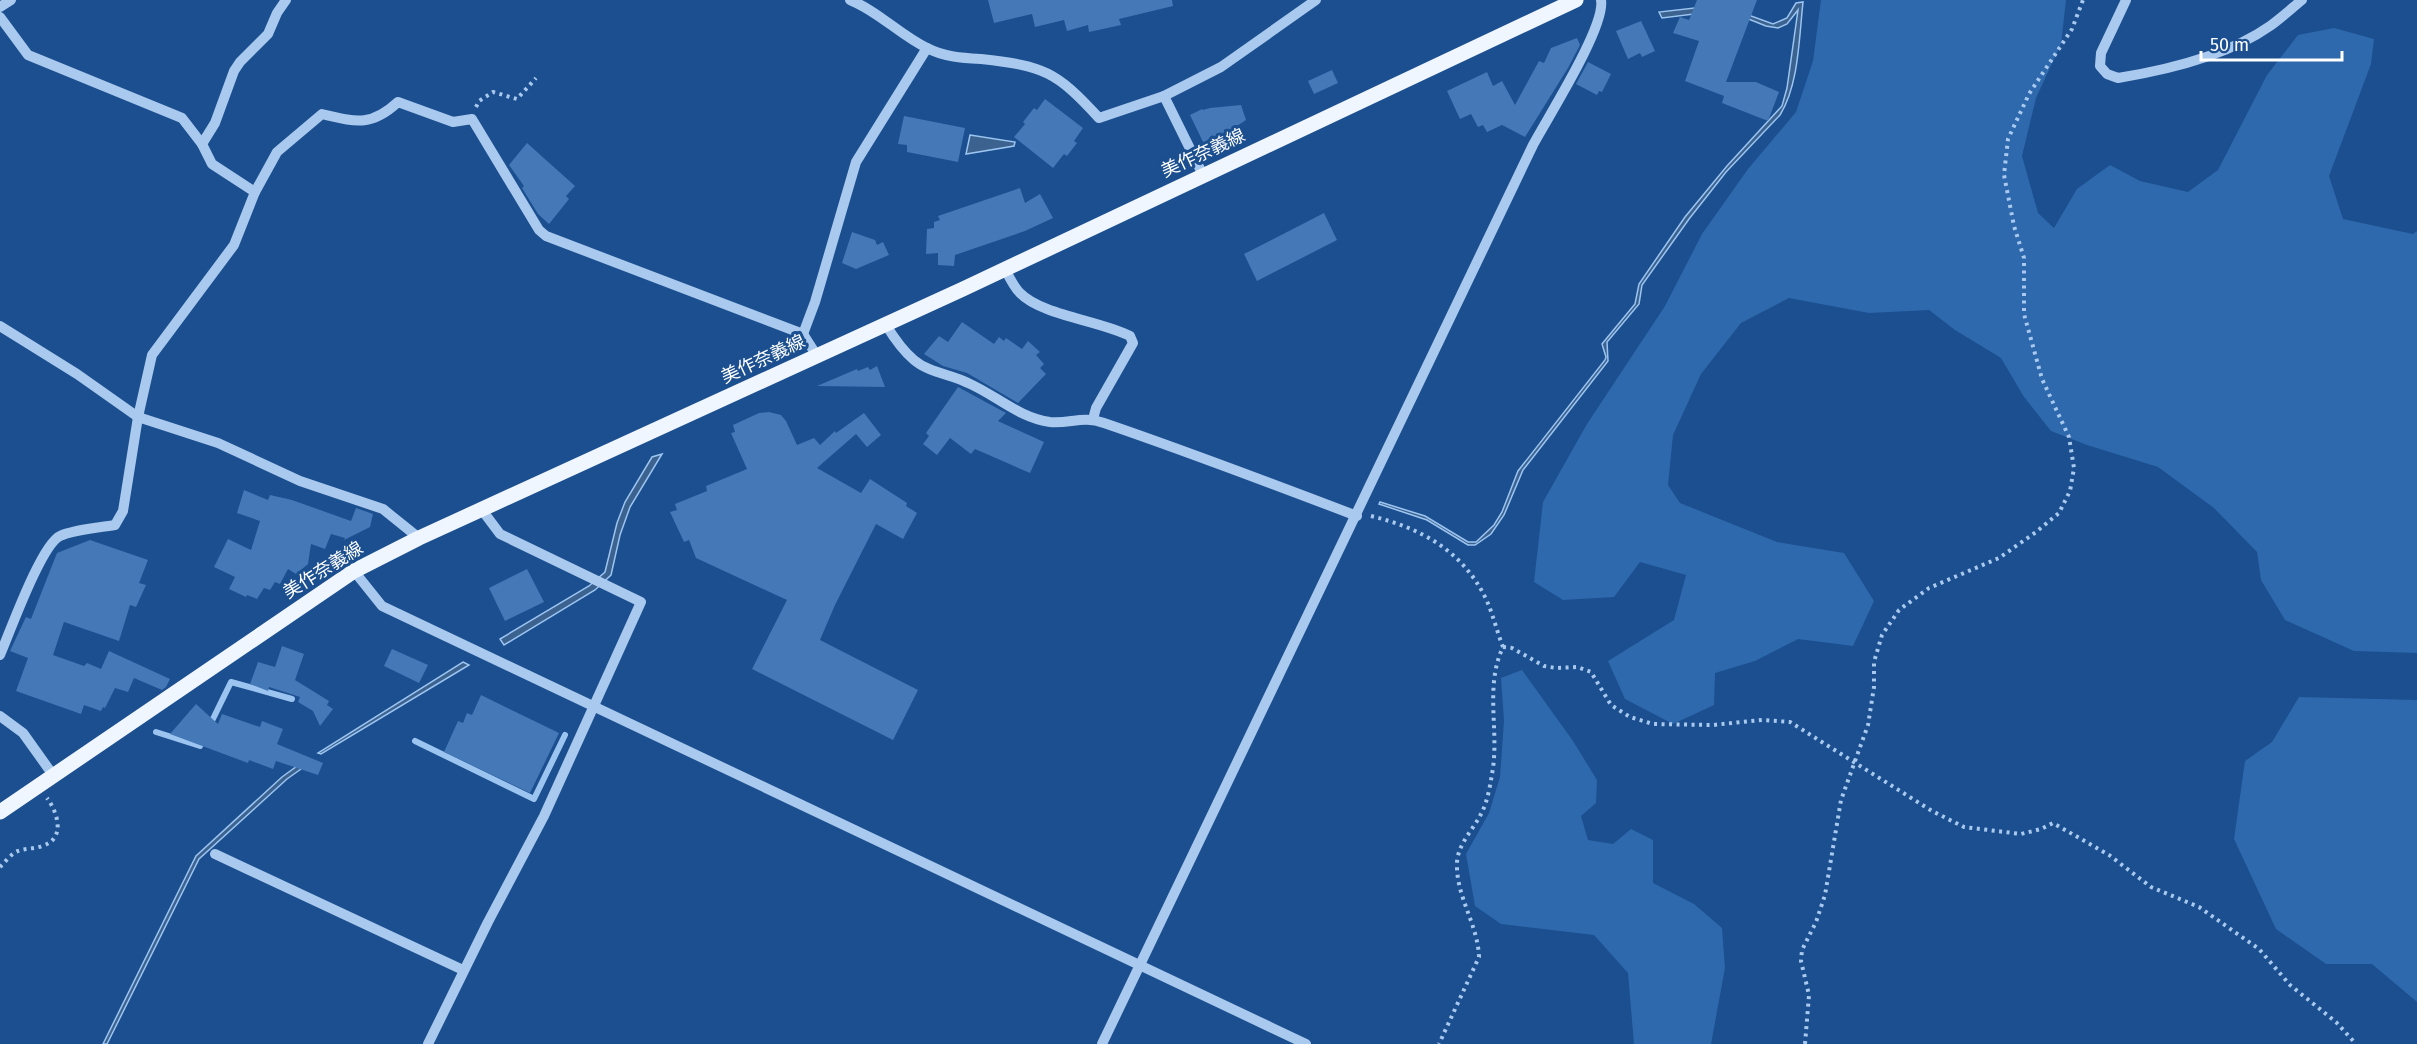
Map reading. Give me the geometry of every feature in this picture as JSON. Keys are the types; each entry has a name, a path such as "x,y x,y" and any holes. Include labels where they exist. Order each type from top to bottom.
{"main road":[{"name":"美作奈義線","path":"0,812 354,571 419,538 886,325 1576,0"}],"street":[{"path":"0,8 11,0"},
{"path":"202,144 215,123 234,71 268,34 277,13 286,0"},
{"path":"849,0 927,48 949,56 1022,63 1051,74 1072,89 1099,118 1164,96 1221,67 1316,0"},
{"path":"1102,1044 1533,145 1595,31 1602,8 1601,0"},
{"path":"2126,0 2100,59 2100,66 2107,74 2118,78 2196,59 2235,46 2269,27 2302,0"},
{"path":"0,17 28,55 182,118 202,144 212,164 255,192"},
{"path":"803,334 815,302 856,162 927,48"},
{"path":"1164,96 1203,175"},
{"path":"0,655 51,543 61,536 115,525 123,511 138,417 152,355 234,245 255,192 277,152 322,114 358,123 386,113 398,102 453,122 472,119 539,230 546,236 803,334 817,356"},
{"path":"1005,269 1020,294 1041,307 1116,329 1130,336 1133,343 1096,408 1093,419"},
{"path":"886,325 897,344 915,361 930,370 972,384 1015,410 1049,422 1093,419 1357,516"},
{"path":"0,326 77,374 138,417 218,443 300,481 382,508 419,538"},
{"path":"428,1044 544,816 641,602 500,534 482,510"},
{"path":"354,571 382,606 1306,1044"},
{"path":"0,716 23,733 53,775"},
{"path":"215,854 464,970"}],"path":[{"path":"1805,1044 1809,994 1801,961 1802,950 1816,922 1825,895 1840,800 1868,725 1874,687 1874,662 1882,635 1899,610 1929,588 1999,558 2018,545 2059,513 2070,491 2074,468 2069,437 2042,379 2024,314 2024,258 2014,226 2004,175 2008,139 2029,94 2072,29 2083,0"},
{"path":"472,119 479,101 485,96 493,92 517,99 536,78"},
{"path":"1357,516 1371,516 1397,522 1419,531 1448,550 1473,576 1487,601 1503,647 1496,660 1493,681 1496,741 1492,774 1482,813 1465,839 1456,862 1459,883 1479,941 1479,957 1438,1044"},
{"path":"1503,647 1512,648 1544,666 1577,667 1591,672 1611,705 1630,717 1653,724 1713,725 1762,720 1791,722 1817,737 1854,764 1932,811 1964,827 2021,834 2053,823 2109,855 2151,887 2199,907 2259,949 2290,985 2336,1022 2355,1044"},
{"path":"0,867 17,851 50,843 57,834 56,810 38,785"}],"shaded area":[{"path":"1821,0 2066,0 2061,44 2036,98 2022,156 2038,213 2054,228 2077,189 2110,165 2140,181 2188,192 2218,170 2267,75 2298,35 2334,28 2374,39 2371,64 2329,176 2343,219 2413,234 2417,231 2417,653 2354,651 2285,620 2261,580 2257,552 2214,508 2158,467 2051,431 2024,397 2001,358 1955,330 1929,310 1869,313 1789,298 1741,323 1701,374 1673,435 1668,485 1680,503 1777,542 1844,553 1874,601 1853,646 1798,639 1755,661 1715,673 1714,705 1673,724 1625,699 1608,661 1674,620 1686,575 1640,562 1614,597 1563,600 1534,582 1543,502 1587,424 1665,306 1702,234 1748,169 1796,112 1813,61"},
{"path":"1803,2 1795,75 1780,115 1726,172 1642,285 1639,304 1607,342 1608,361 1523,470 1504,515 1491,534 1475,545 1468,545 1427,520 1379,504 1380,502 1425,516 1468,542 1476,542 1494,525 1502,512 1518,471 1605,360 1602,344 1635,304 1639,284 1685,217 1727,166 1782,106 1787,88 1798,10 1787,24 1778,28 1766,26 1726,10 1662,18 1659,12 1721,5 1773,24 1787,18 1796,3"},
{"path":"970,135 1015,142 1014,146 966,154"},
{"path":"662,454 630,507 620,535 611,575 595,590 504,645 500,639 589,586 605,572 617,523 625,502 652,457"},
{"path":"463,662 469,665 321,754 318,753"},
{"path":"1522,670 1573,741 1597,780 1596,803 1581,816 1588,840 1613,844 1631,829 1653,840 1653,883 1694,904 1722,928 1725,968 1711,1044 1634,1044 1628,973 1594,935 1501,924 1475,906 1466,854 1489,813 1500,777 1504,721 1501,678"},
{"path":"2299,697 2417,700 2417,1002 2372,964 2326,964 2276,929 2234,839 2245,761 2272,742"},
{"path":"304,761 308,764 287,779 199,859 107,1044 103,1044 196,856 282,777"}],"building":[{"path":"988,0 1172,0 1173,6 1119,19 1121,25 1089,32 1088,25 1067,31 1064,20 1035,27 1032,14 994,23"},
{"path":"1697,0 1757,0 1726,82 1756,82 1779,92 1768,121 1722,103 1724,96 1685,81 1699,41 1673,33 1680,17 1689,20"},
{"path":"1641,21 1655,51 1642,57 1640,53 1628,59 1616,31"},
{"path":"1577,38 1580,45 1568,68 1525,137 1502,125 1487,132 1483,125 1478,127 1471,114 1460,119 1447,91 1487,72 1493,86 1502,81 1515,105 1539,61 1544,63 1551,48"},
{"path":"1588,62 1611,74 1602,92 1599,91 1597,95 1576,84"},
{"path":"1332,70 1338,83 1314,94 1308,81"},
{"path":"1045,99 1083,128 1074,141 1077,143 1053,168 1014,137 1034,108 1037,110"},
{"path":"1241,105 1246,120 1234,128 1236,133 1204,144 1190,115 1202,109"},
{"path":"904,116 965,128 958,162 907,152 907,145 898,144"},
{"path":"527,143 575,186 566,196 569,199 549,224 538,214 522,188 524,186 509,165"},
{"path":"1020,188 1025,203 1040,194 1053,218 1025,231 955,255 954,266 938,265 938,253 926,254 927,229 934,228 934,222 940,220 938,216"},
{"path":"1324,213 1337,240 1257,281 1244,254"},
{"path":"852,232 875,240 877,245 883,242 889,255 856,269 842,263"},
{"path":"962,322 994,344 999,337 1004,341 1006,338 1022,349 1028,341 1040,352 1036,355 1044,364 1040,368 1046,374 1018,403 967,373 943,366 924,354 939,336 948,342"},
{"path":"877,366 885,387 817,386 857,369 858,371 868,367 870,370"},
{"path":"958,387 1006,413 998,421 1044,442 1030,473 975,449 971,454 950,438 937,455 923,444 929,436 926,433"},
{"path":"769,412 781,415 797,445 814,438 820,445 835,431 836,433 864,413 881,435 867,447 856,434 817,468 861,493 870,479 907,503 906,506 917,513 903,539 876,524 820,640 918,690 893,740 752,669 787,600 696,558 689,540 684,542 670,512 677,510 675,504 707,491 706,486 747,469 731,433 735,432 733,425 759,413"},
{"path":"244,490 268,500 270,495 292,500 351,521 356,508 373,514 370,527 344,540 345,538 331,534 325,549 311,544 308,564 296,574 288,569 280,584 275,582 270,590 264,588 257,599 247,595 246,597 229,589 235,577 214,567 228,539 251,550 260,521 237,513"},
{"path":"90,540 148,560 139,583 146,585 136,607 130,605 119,641 64,622 53,655 84,666 87,663 101,669 109,651 170,679 162,690 134,678 128,692 115,688 105,708 103,707 101,711 84,705 81,714 16,691 28,658 10,651 26,617 31,619 57,553"},
{"path":"527,569 544,602 505,621 489,588"},
{"path":"282,646 304,654 295,680 329,701 327,705 333,709 320,726 313,711 298,702 300,697 269,687 268,691 250,684 258,662 275,667"},
{"path":"392,649 428,665 419,683 384,666"},
{"path":"481,695 559,733 530,793 444,752 458,721 463,723 467,713 472,715"},
{"path":"196,704 218,724 222,714 260,727 262,721 283,729 277,744 323,763 318,775 276,761 273,769 249,760 248,763 170,734"}],"waterway":[{"path":"210,725 231,682 292,699"},
{"path":"156,732 200,746 203,739"},
{"path":"415,741 534,799 565,735"}]}
